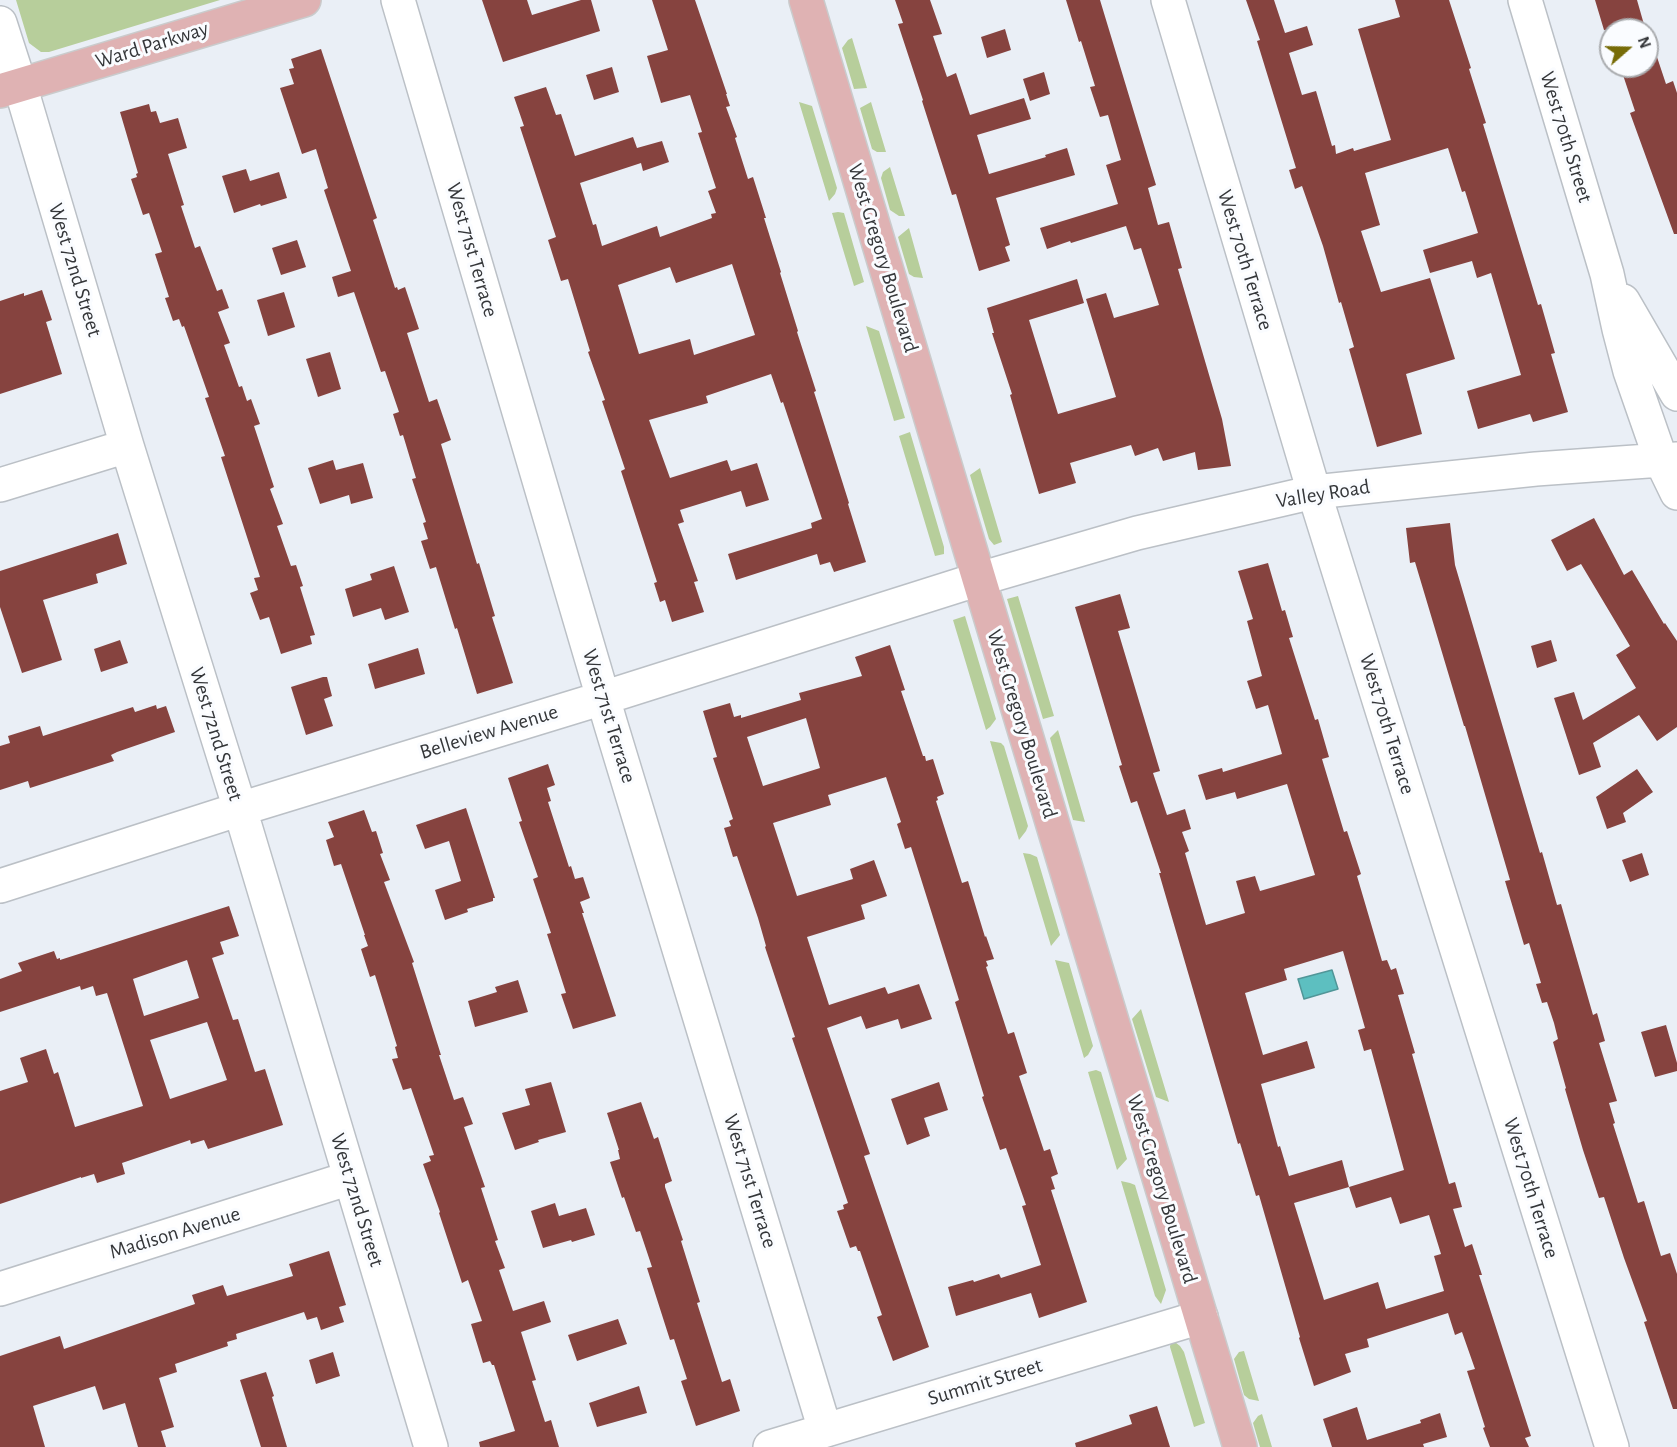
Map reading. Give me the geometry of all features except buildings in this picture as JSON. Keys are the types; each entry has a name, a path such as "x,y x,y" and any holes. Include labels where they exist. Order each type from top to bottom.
{"main road":[{"name":"Ward Parkway","path":"10,87 304,0"},
{"name":"West Gregory Boulevard","path":"807,0 978,579 1240,1447"}],"street":[{"name":"West 71st Terrace","path":"398,0 603,698 825,1430"},
{"name":"West 70th Terrace","path":"1167,0 1314,492 1612,1447"},
{"name":"West 70th Street","path":"1525,0 1607,274 1630,371 1669,460 1677,493"},
{"name":"West 72nd Street","path":"0,23 10,87 127,446 240,809 431,1447"},
{"name":"West 70th Street","path":"1607,274 1677,394"},
{"path":"0,485 127,446"},
{"name":"Valley Road","path":"978,579 1137,533 1314,492 1536,469 1669,460"},
{"name":"Belleview Avenue","path":"0,886 978,579"},
{"name":"Madison Avenue","path":"0,1288 350,1178"},
{"name":"Summit Street","path":"770,1447 1200,1317"}],"green space":[{"path":"16,0 220,0 49,52 41,52 29,43"},
{"path":"852,38 867,88 854,89 842,48"},
{"path":"799,102 812,106 837,188 829,201"},
{"path":"871,102 886,152 877,152 872,149 860,108"},
{"path":"890,167 905,216 899,216 890,210 881,178 883,172"},
{"path":"832,213 844,213 864,282 854,286"},
{"path":"909,228 923,278 909,274 898,237"},
{"path":"866,326 879,331 905,418 894,421"},
{"path":"910,432 944,547 944,554 935,556 899,436"},
{"path":"980,468 1002,542 994,545 989,539 970,475"},
{"path":"1018,596 1054,716 1043,719 1007,599"},
{"path":"965,616 996,719 986,730 953,620"},
{"path":"1058,730 1085,822 1073,820 1050,738"},
{"path":"990,741 1001,743 1004,746 1028,826 1019,840"},
{"path":"1023,853 1037,857 1060,935 1051,946"},
{"path":"1055,960 1069,963 1093,1046 1084,1058"},
{"path":"1141,1009 1169,1102 1156,1097 1132,1019"},
{"path":"1096,1070 1101,1072 1127,1159 1117,1170 1088,1072"},
{"path":"1121,1181 1135,1185 1166,1290 1161,1304 1155,1296"},
{"path":"1171,1339 1184,1352 1205,1423 1194,1427 1170,1347"},
{"path":"1244,1351 1259,1401 1249,1399 1244,1395 1234,1359 1239,1352"},
{"path":"1262,1414 1272,1447 1260,1447 1253,1423"}],"water":[{"path":"1332,970 1338,989 1304,999 1298,979"}]}
